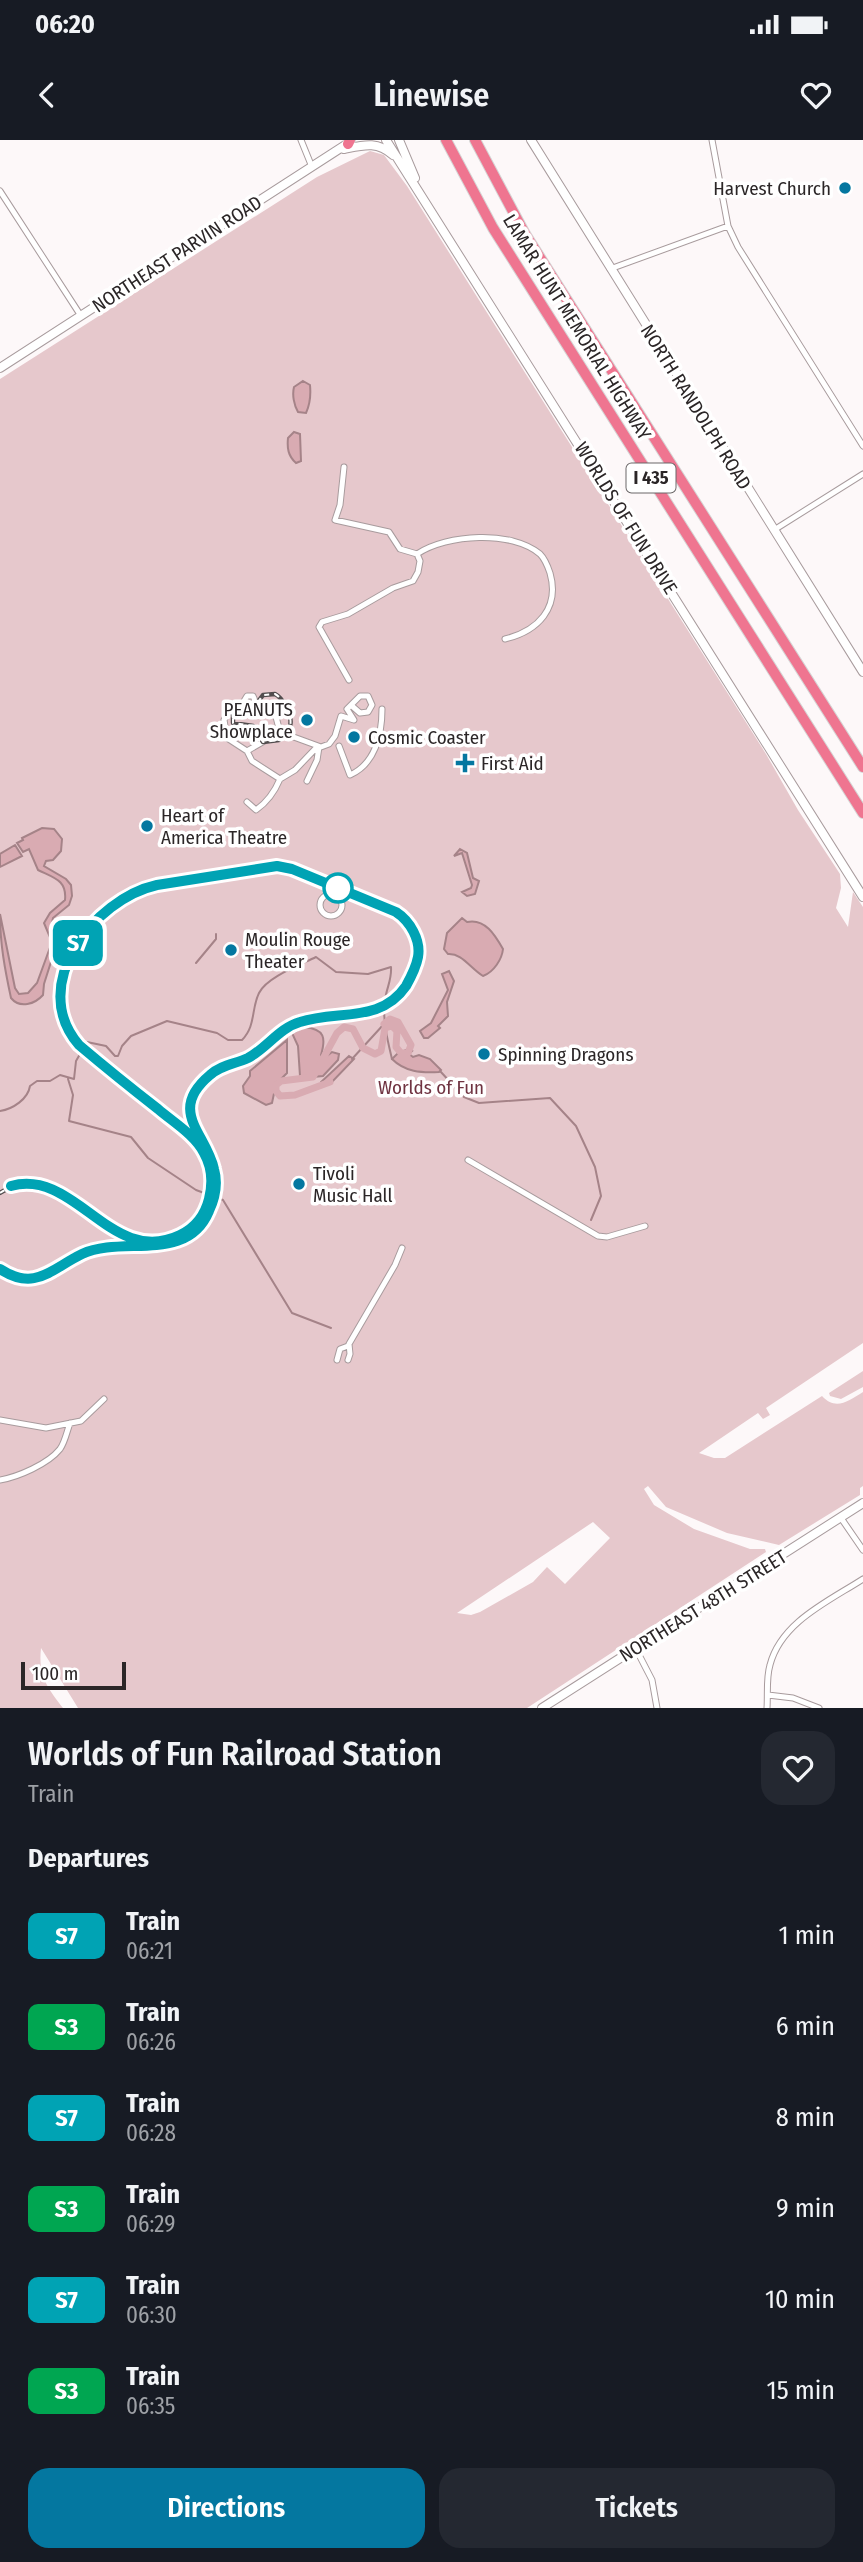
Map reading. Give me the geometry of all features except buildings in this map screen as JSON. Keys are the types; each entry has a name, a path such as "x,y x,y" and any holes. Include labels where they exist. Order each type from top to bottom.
{"highway":[{"name":"LAMAR HUNT MEMORIAL HIGHWAY","path":"446,140 493,228 863,813"},
{"name":"LAMAR HUNT MEMORIAL HIGHWAY","path":"475,140 525,234 863,767"}],"main road":[{"name":"WORLDS OF FUN DRIVE","path":"386,140 863,897"},
{"path":"399,140 418,188"},
{"name":"NORTH RANDOLPH ROAD","path":"531,140 863,672"},
{"name":"NORTHEAST PARVIN ROAD","path":"0,368 350,141"},
{"path":"337,151 370,144 383,147 397,158"},
{"name":"NORTHEAST 48TH STREET","path":"542,1708 863,1503"}],"street":[{"path":"301,140 312,167"},
{"path":"712,140 728,226 738,247 863,446"},
{"path":"0,191 81,316"},
{"path":"610,269 728,226"},
{"path":"344,467 340,505 335,520 389,532 400,549 417,554 442,543 489,537 530,548 541,555 548,565 553,586 546,614 528,632 505,639"},
{"path":"774,530 863,474"},
{"path":"349,680 319,628 322,622 348,614 393,588 413,581 420,561 417,554"},
{"path":"239,709 244,701 276,717 280,732"},
{"path":"254,706 248,711 229,711 224,720 228,738 247,751 252,761 280,779"},
{"path":"335,736 340,742 339,746 350,775 355,774 376,750 382,709"},
{"path":"329,744 345,711"},
{"path":"280,732 318,747"},
{"path":"247,751 280,732"},
{"path":"247,802 256,810 259,809 280,779 295,770 318,747 329,744 339,746"},
{"path":"307,781 317,760 318,747"},
{"path":"331,893 342,898 343,905 339,913 331,916 323,912 320,905 323,897 331,893"},
{"path":"468,1160 598,1236 607,1237 645,1226"},
{"path":"337,1360 340,1349 348,1346 402,1248"},
{"path":"348,1346 351,1354 348,1360"},
{"path":"0,1420 46,1428 80,1421 104,1399"},
{"path":"0,1479 10,1478 59,1451 70,1423"},
{"path":"841,1518 863,1550"},
{"path":"767,1708 769,1665 779,1643 793,1625 863,1579"},
{"path":"636,1649 652,1680 657,1708"},
{"path":"768,1695 793,1698 818,1708"}],"green space":[{"name":"Worlds of Fun","path":"370,151 384,155 407,186 840,874 841,888 836,908 848,927 853,892 863,907 863,1343 766,1408 770,1415 763,1419 758,1413 699,1453 725,1458 822,1396 837,1404 863,1392 863,1486 860,1488 860,1495 779,1545 727,1533 666,1507 648,1486 644,1489 654,1505 694,1529 750,1549 765,1549 766,1552 527,1708 78,1708 41,1648 42,1674 63,1708 0,1708 0,379 317,177","holes":["593,1522 610,1538 565,1584 547,1567 533,1582 480,1612 471,1615 457,1613"]},
{"path":"863,1371 863,1387 841,1399 830,1396 829,1393"}],"shaded area":[{"path":"303,381 310,385 306,413 298,412 293,397 294,387"},
{"path":"294,432 300,434 301,461 296,463 290,455 288,445 288,438"},
{"path":"42,828 54,829 62,839 61,851 53,860 46,861 44,866 66,879 71,885 72,896 69,905 53,918 57,943 43,995 32,1003 23,1004 11,998 3,957 0,914 15,988 19,994 28,993 37,983 52,942 44,923 50,913 65,900 62,884 38,870 29,849 23,852 17,843"},
{"path":"15,845 22,856 0,867 0,854"},
{"path":"460,849 467,853 473,878 479,881 475,894 467,896 462,892 472,885 462,853 454,856"},
{"path":"462,918 467,922 484,925 503,949 497,965 483,976 462,958 448,954 444,949 447,933"},
{"path":"449,971 454,981 447,1002 448,1016 438,1026 440,1028 428,1038 424,1038 420,1031 431,1023 448,990 442,974"},
{"path":"304,1027 316,1030 322,1035 323,1059 332,1052 339,1054 338,1060 323,1076 300,1076 298,1046 292,1033"},
{"path":"287,1040 287,1073 276,1084 272,1103 266,1105 244,1093 243,1086 250,1076 250,1071"},
{"path":"408,1049 412,1051 409,1054 413,1057 419,1055 430,1059 441,1070 414,1071 402,1067 392,1059"},
{"path":"349,1056 354,1059 332,1082 322,1086 321,1082"}],"waterway":[{"path":"196,963 216,939 216,934"},
{"path":"0,1111 19,1103 30,1086 37,1081 50,1081 60,1075 74,1079 76,1061 87,1042 106,1046 118,1056 131,1036 167,1021 217,1033 228,1040 242,1040 249,1029 263,987 284,972 316,957 336,972 368,974 391,967 384,1015 392,1059"},
{"path":"330,1082 295,1095 280,1096 276,1091 276,1085 281,1081 313,1077 337,1033 344,1027 353,1029 363,1048 375,1054 381,1051 385,1028 392,1026 397,1031 396,1047 401,1053 408,1053 411,1045 398,1022 390,1019 384,1024"},
{"path":"352,1059 384,1024"},
{"path":"440,1071 464,1097 479,1103 550,1098 576,1126 595,1167 601,1196 591,1220"},
{"path":"68,1079 73,1095 69,1121 131,1137 148,1158 196,1190 223,1200 292,1313 331,1328"}],"railway":[{"path":"275,694 287,708 291,722 279,740 263,742 253,726 233,723 233,714 250,713 263,695 275,694"},
{"path":"0,1193 23,1184 44,1186 65,1196 127,1236 151,1241 176,1237 186,1232 195,1226 207,1208 211,1176 200,1146 79,1045 64,1018 61,1000 66,970 78,944 108,908 145,889 168,883 246,869 274,867 293,869 396,912 410,926 418,944 418,957 408,983 396,998 371,1011 293,1025 248,1058 214,1072 197,1088 191,1100 190,1111 210,1156 216,1180 211,1206 199,1227 186,1237 170,1243 98,1249 33,1278 23,1278 0,1269"}],"train":[{"name":"S7","path":"0,1269 22,1278 41,1277 94,1250 104,1247 163,1245 178,1241 199,1228 210,1210 216,1180 212,1161 191,1119 192,1101 199,1088 216,1070 248,1058 290,1026 312,1019 373,1012 396,998 411,977 418,961 417,940 408,923 396,912 292,869 277,866 157,885 130,893 105,910 88,928 74,951 63,981 60,1004 62,1013 69,1031 79,1045 200,1146 211,1170 212,1188 206,1209 197,1224 184,1234 162,1241 142,1242 124,1236 50,1187 27,1183 11,1186"}],"place":[{"name":"Harvest Church","path":"845,188"},
{"name":"PEANUTS Showplace","path":"307,720"},
{"name":"Cosmic Coaster","path":"354,737"},
{"name":"First Aid","path":"465,763"},
{"name":"Heart of America Theatre","path":"147,826"},
{"name":"Moulin Rouge Theater","path":"231,950"},
{"name":"Spinning Dragons","path":"484,1054"},
{"name":"Tivoli Music Hall","path":"299,1184"}]}
